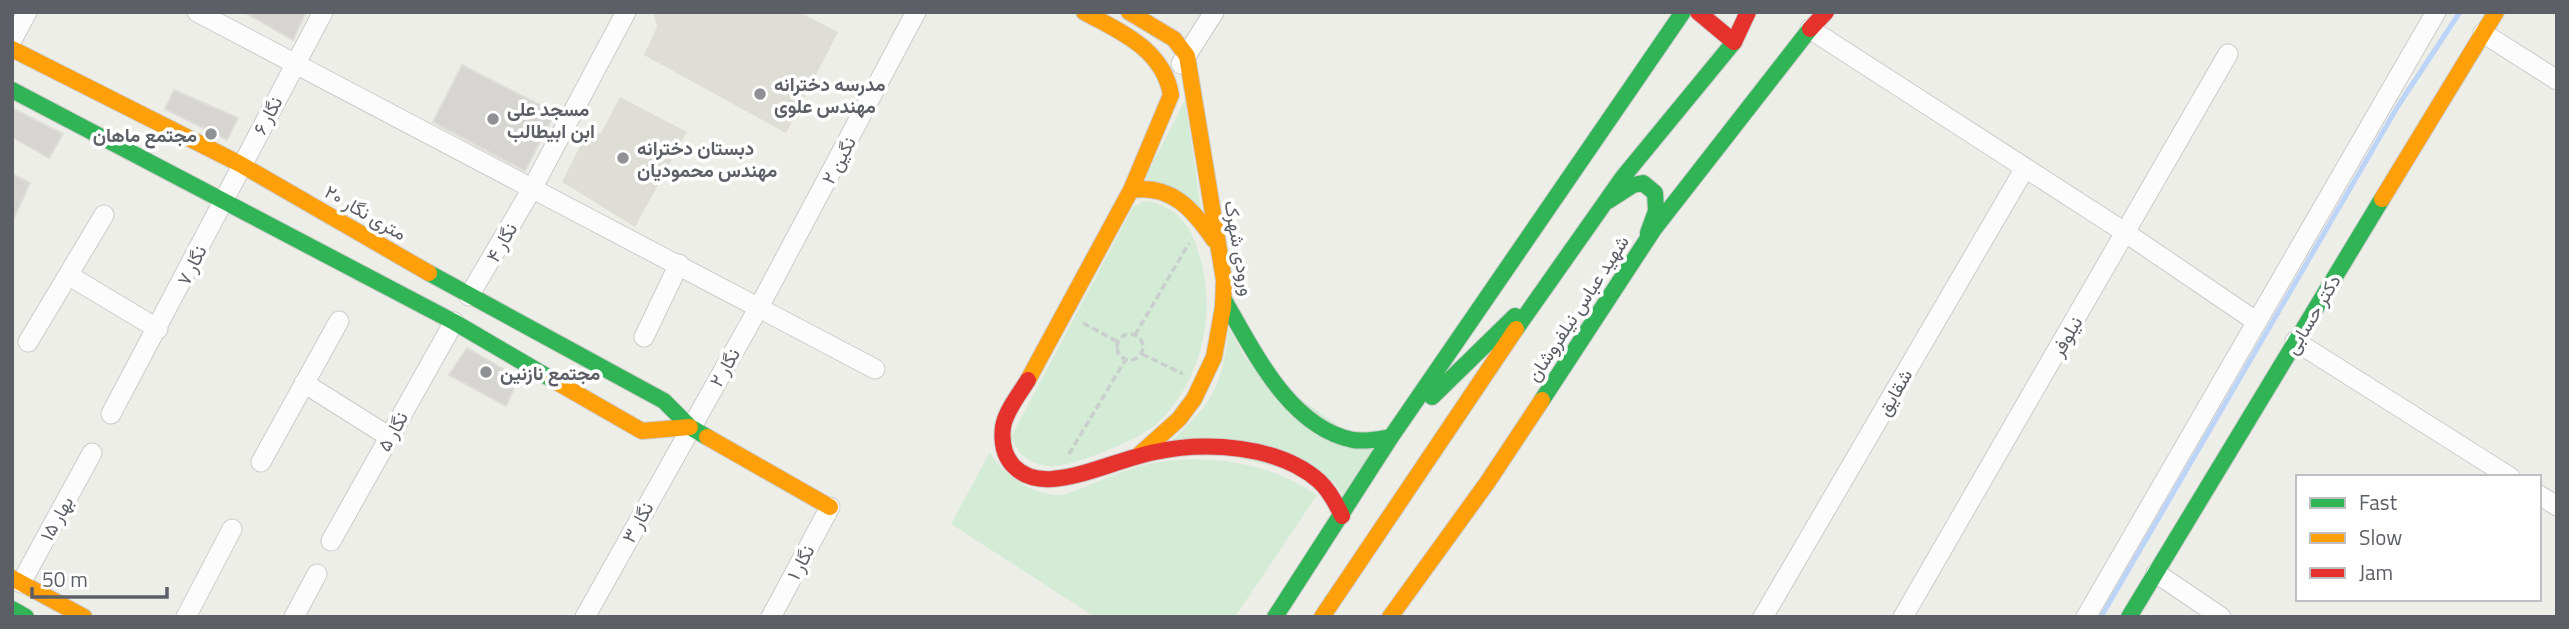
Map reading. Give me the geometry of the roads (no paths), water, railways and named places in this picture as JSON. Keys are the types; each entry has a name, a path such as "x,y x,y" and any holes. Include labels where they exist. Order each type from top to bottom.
{"main road":[{"path":"1084,12 1141,44 1161,62 1171,79 1171,95 1163,121 1131,190 1003,425 1002,440 1012,466 1028,477 1054,480 1088,474 1138,455 1180,450 1228,449 1286,462 1315,477 1335,500 1342,516"},
{"path":"1129,12 1174,39 1187,56"},
{"path":"1276,617 1391,437 1683,12"},
{"path":"1698,12 1734,42"},
{"name":"شهید عباس نیلفروشان","path":"1322,617 1544,288 1604,204 1734,42 1748,12"},
{"name":"شهید عباس نیلفروشان","path":"1390,617 1487,483 1645,243 1810,29 1826,12"},
{"name":"دکتر حسابی","path":"2129,617 2496,12"},
{"name":"۲۰ متری نگار","path":"12,49 240,164 469,296 664,401 690,427 830,507"},
{"name":"ورودی شهرک","path":"1187,56 1224,300 1266,368 1302,413 1333,433 1351,440 1391,437"},
{"path":"12,90 454,322 642,432 690,427"},
{"path":"1604,204 1633,185 1643,183 1655,193 1656,211 1645,243"},
{"path":"1131,190 1146,186 1158,187 1190,207 1217,244"},
{"path":"1391,437 1544,288"},
{"path":"454,322 469,296"},
{"path":"1138,455 1175,425 1204,385 1216,352 1224,300"},
{"path":"1409,617 1426,589 1427,566"},
{"path":"16,580 84,617"},
{"path":"12,609 26,617"}],"street":[{"path":"12,40 27,12"},
{"path":"197,12 293,65 533,187 875,369"},
{"name":"نگار ۶","path":"223,200 323,12"},
{"name":"نگار ۴","path":"469,296 533,187 626,12"},
{"name":"نگین ۲","path":"759,307 916,12"},
{"path":"1171,79 1214,12"},
{"path":"2086,617 2436,12"},
{"path":"1810,29 2126,233 2257,322"},
{"path":"2483,33 2557,80"},
{"name":"نیلوفر","path":"1903,617 2228,54"},
{"name":"شقایق","path":"1763,617 2025,168"},
{"name":"نگار ۷","path":"111,414 158,329 223,200"},
{"path":"29,342 104,215"},
{"path":"644,337 679,264"},
{"path":"68,275 158,329"},
{"name":"نگار ۲","path":"690,427 759,307"},
{"path":"261,462 339,321"},
{"name":"نگار ۵","path":"331,541 454,322"},
{"path":"2295,341 2507,475"},
{"path":"304,383 388,436"},
{"name":"نگار ۳","path":"585,617 690,427"},
{"name":"بهار ۱۵","path":"16,580 92,453"},
{"path":"2541,496 2557,506"},
{"name":"نگار ۱","path":"771,617 830,507"},
{"path":"186,617 232,529"},
{"path":"2156,573 2221,617"},
{"path":"294,617 317,574"}],"waterway":[{"path":"2101,617 2398,106 2460,12"}],"place":[{"name":"مدرسه دخترانه مهندس علوی","path":"760,94"},
{"name":"مسجد علی ابن ابیطالب","path":"493,119"},
{"name":"مجتمع ماهان","path":"211,134"},
{"name":"دبستان دخترانه مهندس محمودیان","path":"623,158"},
{"name":"مجتمع نازنین","path":"486,372"}]}
